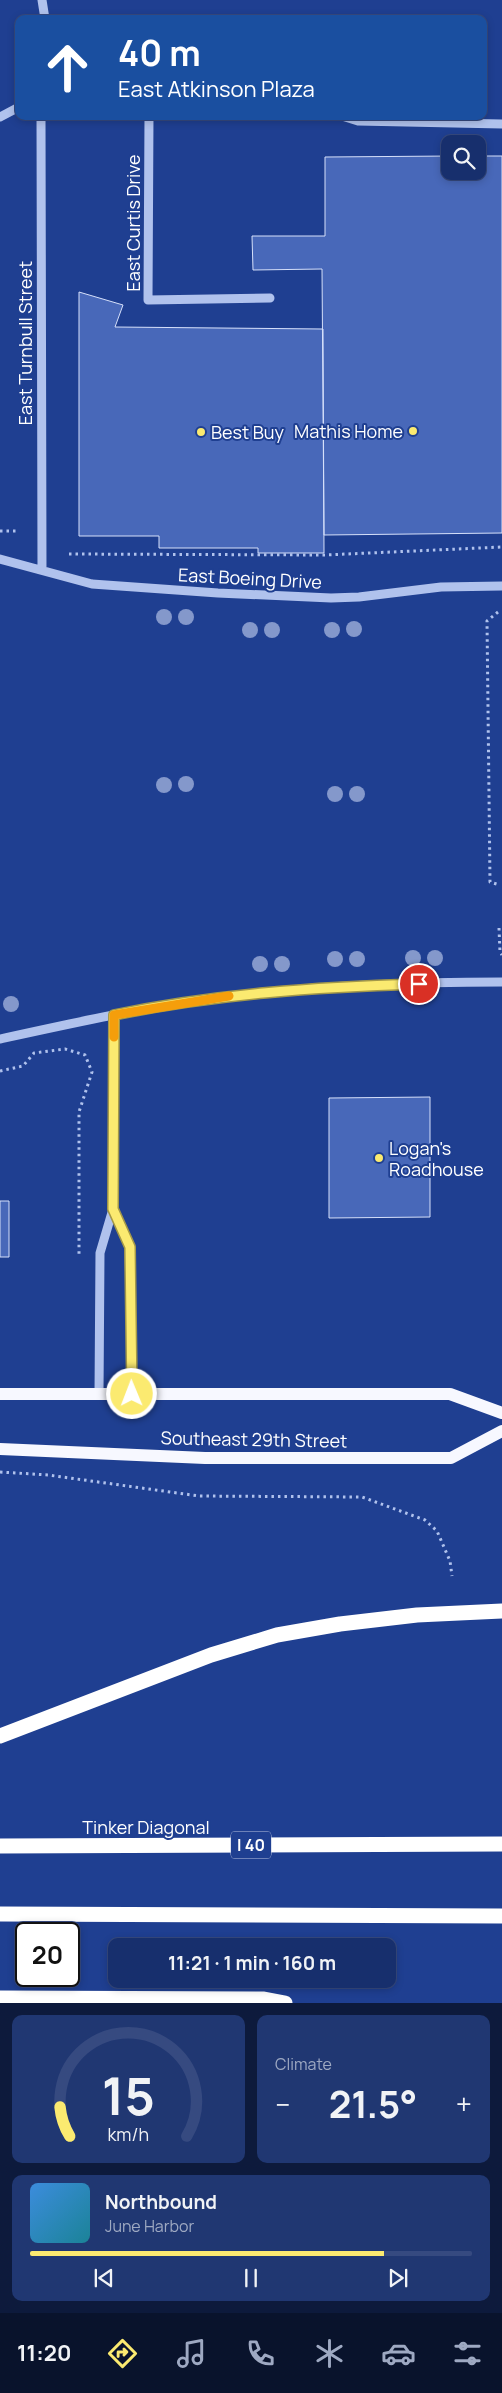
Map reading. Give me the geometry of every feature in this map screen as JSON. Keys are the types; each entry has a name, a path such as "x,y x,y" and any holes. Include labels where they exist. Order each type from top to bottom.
{"highway":[{"path":"0,1736 211,1655 277,1635 340,1624 409,1616 502,1611"},
{"name":"Tinker Diagonal","path":"0,1846 502,1844"},
{"path":"0,1914 502,1916"},
{"path":"0,1998 264,1999 285,2003"}],"main road":[{"path":"0,1394 450,1394 502,1413"},
{"name":"Southeast 29th Street","path":"0,1449 205,1458 451,1458 502,1431"}],"lane":[{"path":"42,0 44,15"},
{"path":"0,117 15,109"},
{"name":"East Turnbull Street","path":"41,120 42,570"},
{"name":"East Curtis Drive","path":"149,120 148,300 270,298"},
{"path":"355,120 502,124"},
{"name":"East Boeing Drive","path":"0,559 108,586 304,597 359,597 441,587 502,586"},
{"path":"0,1039 114,1015 221,997 305,989 502,982"},
{"path":"99,1394 100,1253 113,1209 114,1015"},
{"path":"113,1209 130,1247 132,1394"}],"path":[{"path":"0,531 19,531"},
{"path":"69,554 325,555 502,548"},
{"path":"498,612 487,621 490,882 500,885"},
{"path":"499,928 500,952 502,955"},
{"path":"0,1071 23,1066 34,1053 65,1049 85,1055 92,1072 79,1112 79,1256"},
{"path":"0,1472 48,1475 199,1496 362,1497 425,1520 437,1531 450,1562 452,1576"}],"building":[{"name":"Mathis Home","path":"441,156 441,180 486,180 486,156 502,156 502,533 324,535 322,269 253,270 252,236 325,236 325,157"},
{"name":"Best Buy","path":"79,292 123,305 115,327 323,329 324,553 258,553 258,548 159,548 159,536 79,536"},
{"name":"Logan's Roadhouse","path":"430,1097 430,1217 329,1218 329,1098"},
{"path":"0,1201 9,1201 9,1257 0,1257"}],"slow traffic":[{"path":"114,1037 114,1015 229,996"}],"place":[{"name":"Mathis Home","path":"413,431"},
{"name":"Best Buy","path":"201,432"},
{"name":"Logan's Roadhouse","path":"379,1158"}],"route":[{"path":"132,1394 130,1247 113,1209 114,1015 221,997 305,989 419,984"}]}
